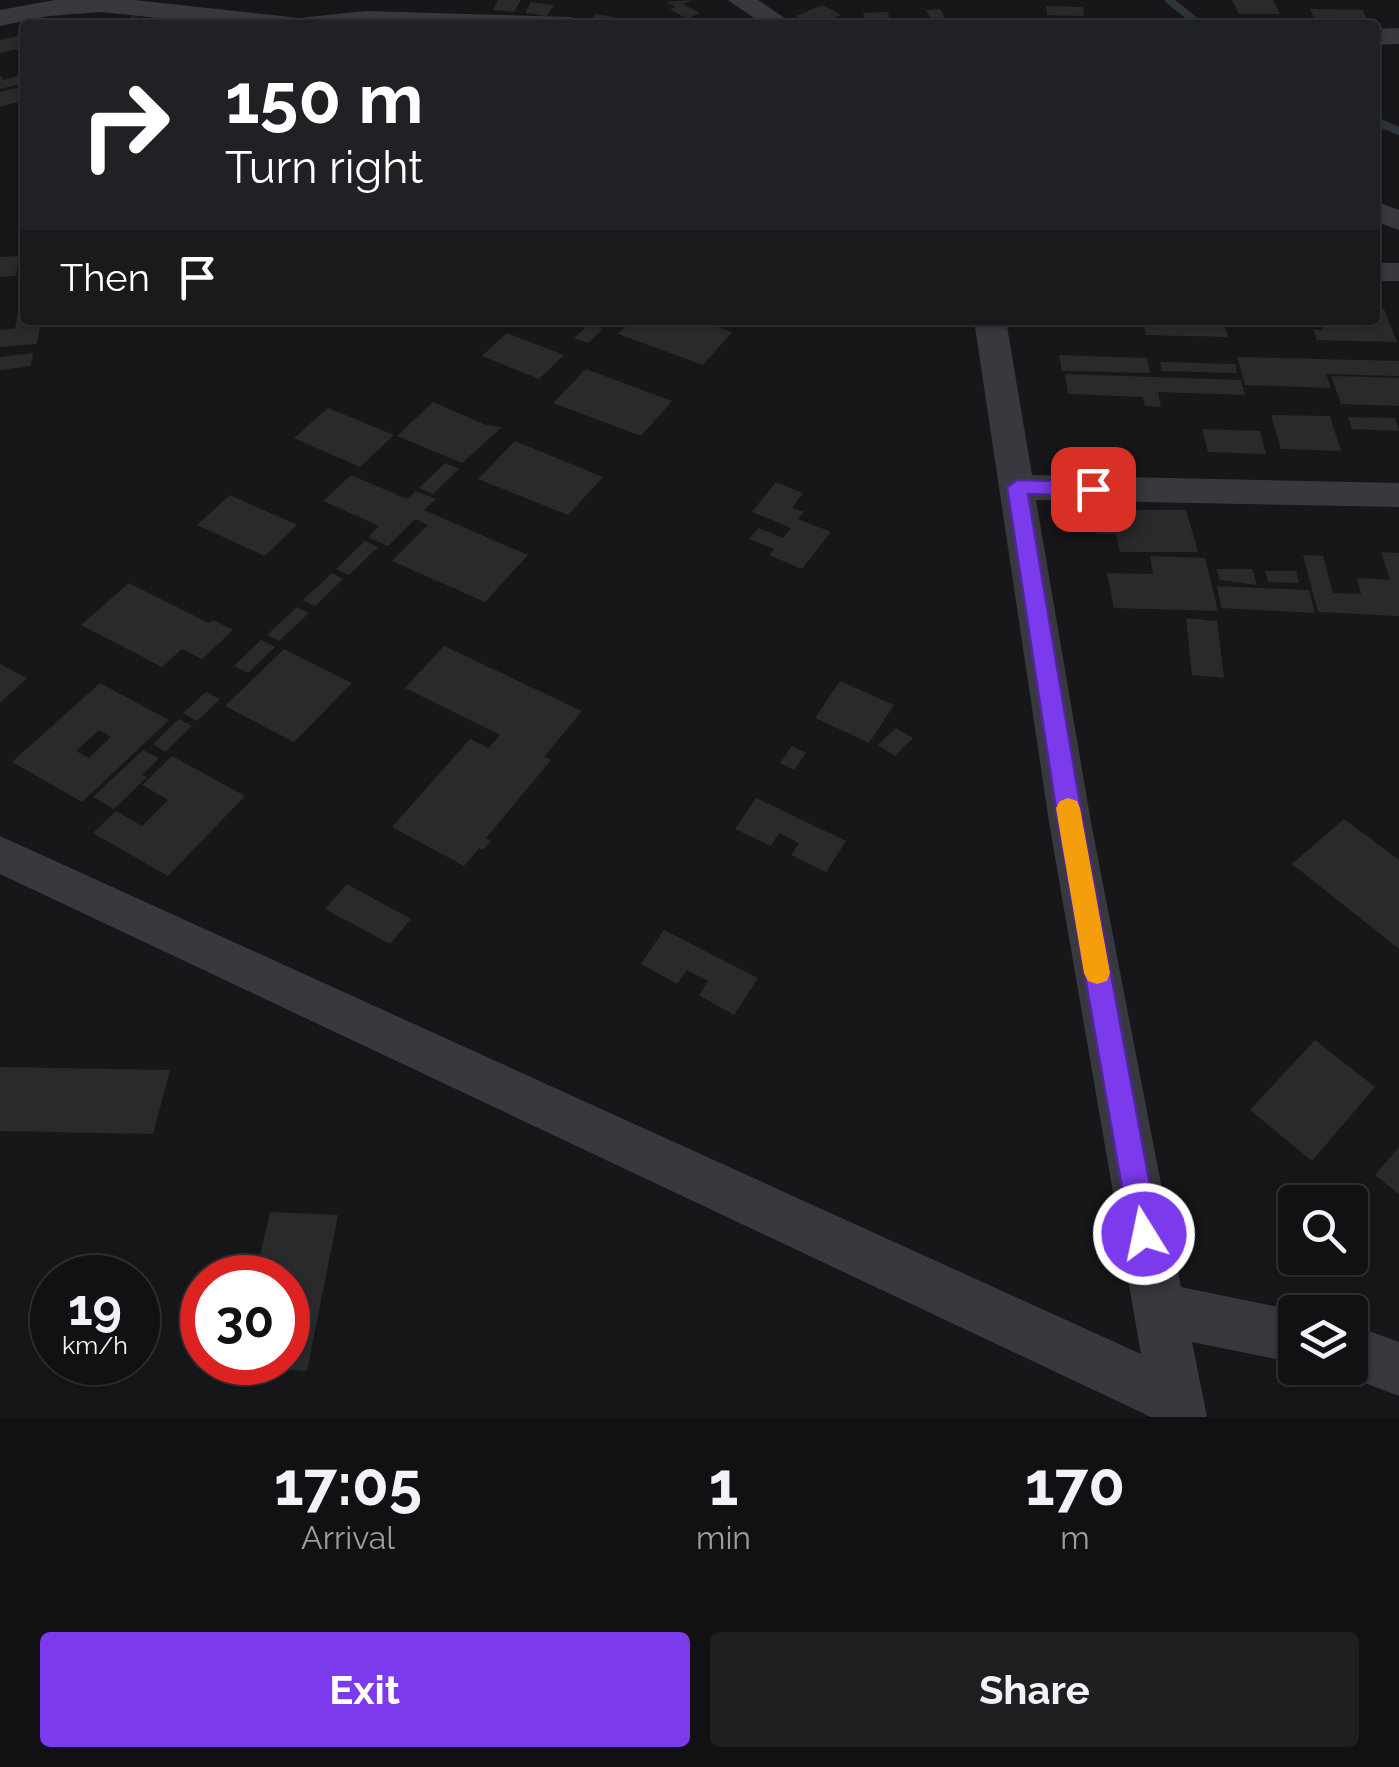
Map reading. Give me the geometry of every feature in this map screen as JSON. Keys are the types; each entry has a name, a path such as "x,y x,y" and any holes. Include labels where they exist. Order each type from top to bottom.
{"street":[{"path":"740,0 774,20"},
{"path":"0,18 48,8 101,4 252,20"},
{"path":"347,20 425,20"},
{"path":"991,325 1070,822 1177,1408"},
{"path":"1017,487 1399,495"},
{"path":"0,854 1177,1408"},
{"path":"1158,1309 1278,1333"},
{"path":"1368,1358 1399,1369"}],"building":[{"path":"498,0 521,0 514,12 493,10"},
{"path":"693,0 683,4 700,13 687,19 666,2"},
{"path":"1232,0 1273,0 1280,14 1239,14"},
{"path":"531,2 554,5 547,16 525,13"},
{"path":"823,5 841,15 829,20 803,20 796,16"},
{"path":"1046,6 1083,7 1084,16 1047,15"},
{"path":"940,9 946,20 931,20 926,10"},
{"path":"1310,9 1363,10 1367,20 1332,20 1314,18"},
{"path":"888,12 890,20 865,20 863,13"},
{"path":"158,14 169,17 164,20 149,20"},
{"path":"596,14 629,20 590,20"},
{"path":"18,36 20,49 0,53 0,40"},
{"path":"0,75 3,80 20,75 20,84 0,89"},
{"path":"20,87 20,101 0,107 0,92"},
{"path":"19,256 16,276 0,277 0,257"},
{"path":"1380,309 1384,309 1397,342 1317,340 1313,329 1323,330 1322,325 1380,325"},
{"path":"20,312 20,325 40,325 37,344 0,347 0,330 15,329"},
{"path":"588,325 603,329 588,343 574,338"},
{"path":"627,325 711,325 732,332 703,365 618,334"},
{"path":"1144,325 1224,325 1228,337 1146,335"},
{"path":"507,333 564,355 539,379 482,356"},
{"path":"33,353 31,366 0,370 0,357"},
{"path":"1059,355 1147,358 1150,373 1062,371"},
{"path":"1237,357 1399,361 1399,376 1326,374 1331,388 1245,385"},
{"path":"1160,362 1235,364 1237,373 1162,371"},
{"path":"586,369 672,401 641,436 553,403"},
{"path":"1065,374 1241,380 1245,395 1158,392 1161,407 1145,406 1143,397 1068,394"},
{"path":"1331,376 1399,378 1399,406 1341,404"},
{"path":"433,402 486,425 502,427 462,463 397,436"},
{"path":"328,408 394,435 360,467 294,438"},
{"path":"1271,415 1330,416 1341,451 1281,449"},
{"path":"1348,417 1395,418 1399,431 1352,429"},
{"path":"1202,429 1260,431 1266,454 1208,452"},
{"path":"515,441 603,477 568,515 478,479"},
{"path":"445,463 459,469 433,494 419,488"},
{"path":"351,475 407,499 416,491 436,499 424,510 528,555 485,602 392,561 428,525 415,519 388,546 368,537 379,526 323,501"},
{"path":"776,482 803,493 792,508 804,512 798,519 831,532 802,569 769,555 774,549 749,539 759,528 783,538 791,528 752,512"},
{"path":"230,495 297,525 265,556 197,525"},
{"path":"1092,510 1186,510 1198,552 1120,552 1116,534 1097,534"},
{"path":"365,541 378,547 349,575 336,569"},
{"path":"1381,552 1399,553 1399,616 1318,612 1303,555 1323,556 1333,593 1361,594 1357,578 1390,580"},
{"path":"1150,556 1205,558 1218,611 1114,608 1107,573 1153,574"},
{"path":"1216,569 1252,569 1257,585 1220,580"},
{"path":"1265,571 1296,571 1299,583 1268,582"},
{"path":"332,573 343,579 315,606 303,600"},
{"path":"129,583 209,623 213,620 233,630 202,659 182,649 162,667 81,625"},
{"path":"1217,586 1309,590 1315,613 1221,608"},
{"path":"297,607 309,613 279,641 267,635"},
{"path":"1186,618 1217,621 1224,678 1192,675"},
{"path":"261,640 275,647 248,673 234,666"},
{"path":"444,646 582,711 544,757 551,760 486,838 491,841 483,850 479,848 464,866 392,827 470,739 489,748 500,735 405,688"},
{"path":"284,649 352,683 294,742 225,706"},
{"path":"0,664 27,678 0,703"},
{"path":"840,681 894,705 869,743 815,718"},
{"path":"100,683 169,720 82,802 12,762","holes":["99,730 111,737 89,758 76,751"]},
{"path":"206,692 220,699 197,721 183,713"},
{"path":"179,719 192,726 165,752 153,744"},
{"path":"896,728 913,738 895,756 878,745"},
{"path":"792,746 806,753 794,770 780,763"},
{"path":"143,750 159,758 142,775 147,777 114,809 93,797"},
{"path":"172,756 245,796 168,876 93,833 116,811 142,826 168,800 142,785"},
{"path":"756,798 846,841 826,872 791,855 799,843 779,833 771,846 735,829"},
{"path":"1344,819 1399,860 1399,949 1292,864"},
{"path":"347,884 411,919 390,944 325,909"},
{"path":"664,930 758,978 734,1015 699,995 708,981 687,970 677,984 641,964"},
{"path":"1315,1040 1375,1087 1312,1161 1250,1110"},
{"path":"0,1067 170,1070 153,1134 0,1131"},
{"path":"1399,1147 1399,1194 1375,1175"},
{"path":"270,1212 338,1215 310,1356 310,1255 260,1255"}],"waterway":[{"path":"1169,0 1194,20"},
{"path":"1380,123 1399,131"}],"slow traffic":[{"path":"1068,808 1097,973"}],"route":[{"path":"1093,489 1017,487 1070,822 1144,1234"}]}
